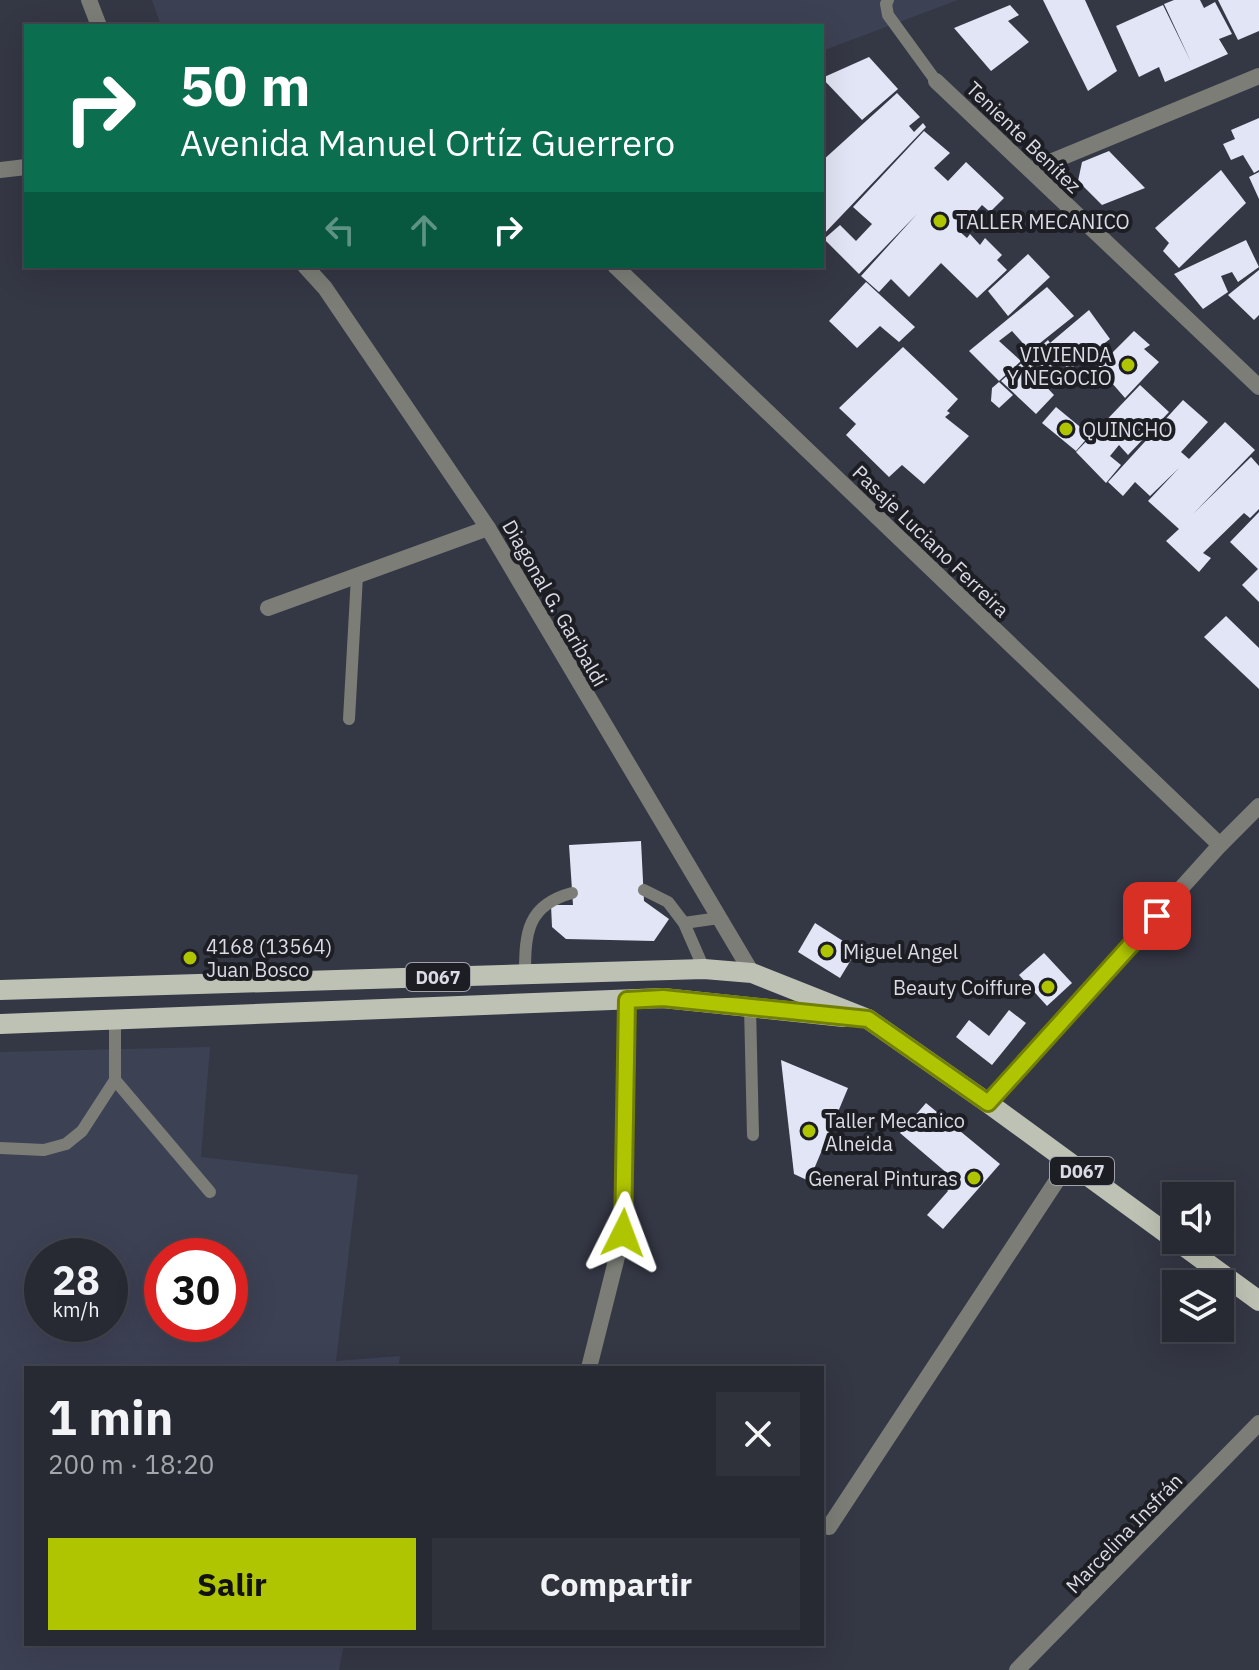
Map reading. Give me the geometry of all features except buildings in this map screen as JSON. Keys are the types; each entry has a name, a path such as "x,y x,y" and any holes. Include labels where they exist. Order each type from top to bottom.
{"main road":[{"name":"D067","path":"0,990 704,969 752,973 868,1019 1259,1301"},
{"name":"D067","path":"0,1024 663,998 868,1019"}],"street":[{"path":"89,0 98,24"},
{"path":"1031,170 1259,76"},
{"name":"Teniente Benítez","path":"936,81 1259,387"},
{"path":"0,170 24,167"},
{"name":"Diagonal G. Garibaldi","path":"307,268 325,288 488,528 752,973"},
{"name":"Pasaje Luciano Ferreira","path":"617,268 1220,845"},
{"path":"268,608 488,528"},
{"path":"988,1103 1220,845 1259,806"},
{"path":"590,1366 623,1233 627,1000"},
{"path":"829,1527 1069,1162"},
{"name":"Marcelina Insfrán","path":"1017,1670 1259,1423"}],"lane":[{"path":"888,0 888,15 936,81"},
{"path":"349,719 357,576"},
{"path":"644,890 668,902 684,923 704,969"},
{"path":"525,974 525,942 538,910 552,899 572,893"},
{"path":"684,923 719,918"},
{"path":"750,1007 753,1135"},
{"path":"0,1148 44,1150 66,1144 89,1122 115,1080 115,1020"},
{"path":"115,1080 210,1192"}],"shaded area":[{"path":"152,0 958,0 824,50 824,24 160,24"},
{"path":"210,1047 201,1157 358,1175 336,1361 400,1356 398,1366 24,1366 24,1646 344,1646 339,1670 0,1670 0,1052"}],"place":[{"name":"TALLER MECANICO","path":"940,221"},
{"name":"VIVIENDA Y NEGOCIO","path":"1128,365"},
{"name":"QUINCHO","path":"1066,429"},
{"name":"Miguel Angel","path":"827,951"},
{"name":"4168 (13564) Juan Bosco","path":"190,958"},
{"name":"Beauty Coiffure","path":"1048,987"},
{"name":"Taller Mecanico Alneida","path":"809,1131"},
{"name":"General Pinturas","path":"974,1178"}],"route":[{"path":"623,1233 627,1000 663,998 868,1019 988,1103 1157,916"}]}
